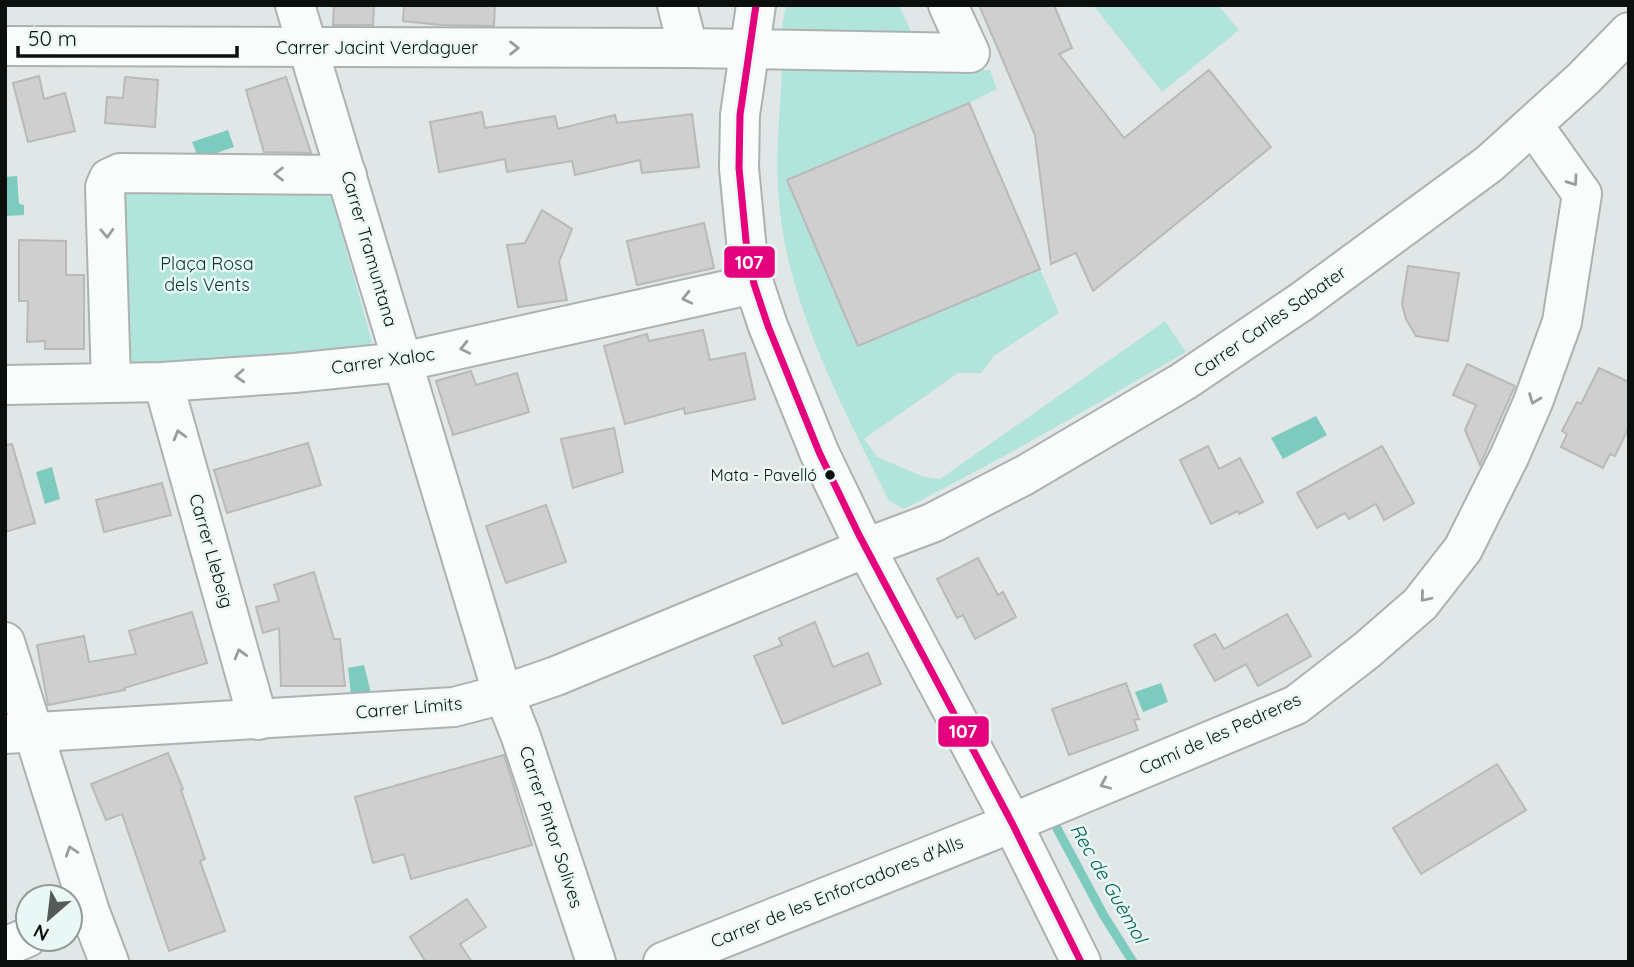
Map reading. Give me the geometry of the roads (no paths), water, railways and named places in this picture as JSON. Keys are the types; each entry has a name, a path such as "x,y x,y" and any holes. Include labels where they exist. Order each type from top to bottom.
{"street":[{"name":"Carrer Tramuntana","path":"295,5 504,694"},
{"path":"677,5 688,48"},
{"path":"755,5 740,115 739,168 747,251 754,284 772,338 819,452 859,535 868,547 1012,823 1081,962"},
{"name":"Carrer Jacint Verdaguer","path":"5,46 688,48 970,53 948,5"},
{"name":"Carrer Carles Sabater","path":"868,547 944,517 1025,475 1184,381 1301,302 1489,164 1583,79 1629,32"},
{"name":"Camí de les Pedreres","path":"1012,823 1296,705 1367,650 1420,604 1463,549 1510,455 1533,402 1562,322 1582,194 1533,125"},
{"path":"111,382 105,187 109,178 120,173 347,175"},
{"name":"Carrer Xaloc","path":"5,385 163,382 402,362 754,284"},
{"name":"Carrer Llebeig","path":"163,382 258,720"},
{"name":"Carrer Límits","path":"19,734 454,707 504,694 556,676 868,547"},
{"path":"5,642 19,734 69,883"},
{"name":"Carrer Pintor Solives","path":"504,694 521,737 596,962"},
{"name":"Carrer de les Enforcadores d'Alls","path":"663,962 1012,823"},
{"path":"84,923 108,962"}],"waterway":[{"name":"Rec de Guèmol","path":"1053,821 1104,916 1133,962"}],"place":[{"name":"Mata - Pavelló","path":"830,475"}],"park label":[{"name":"Plaça Rosa dels Vents","path":"207,274"}]}
